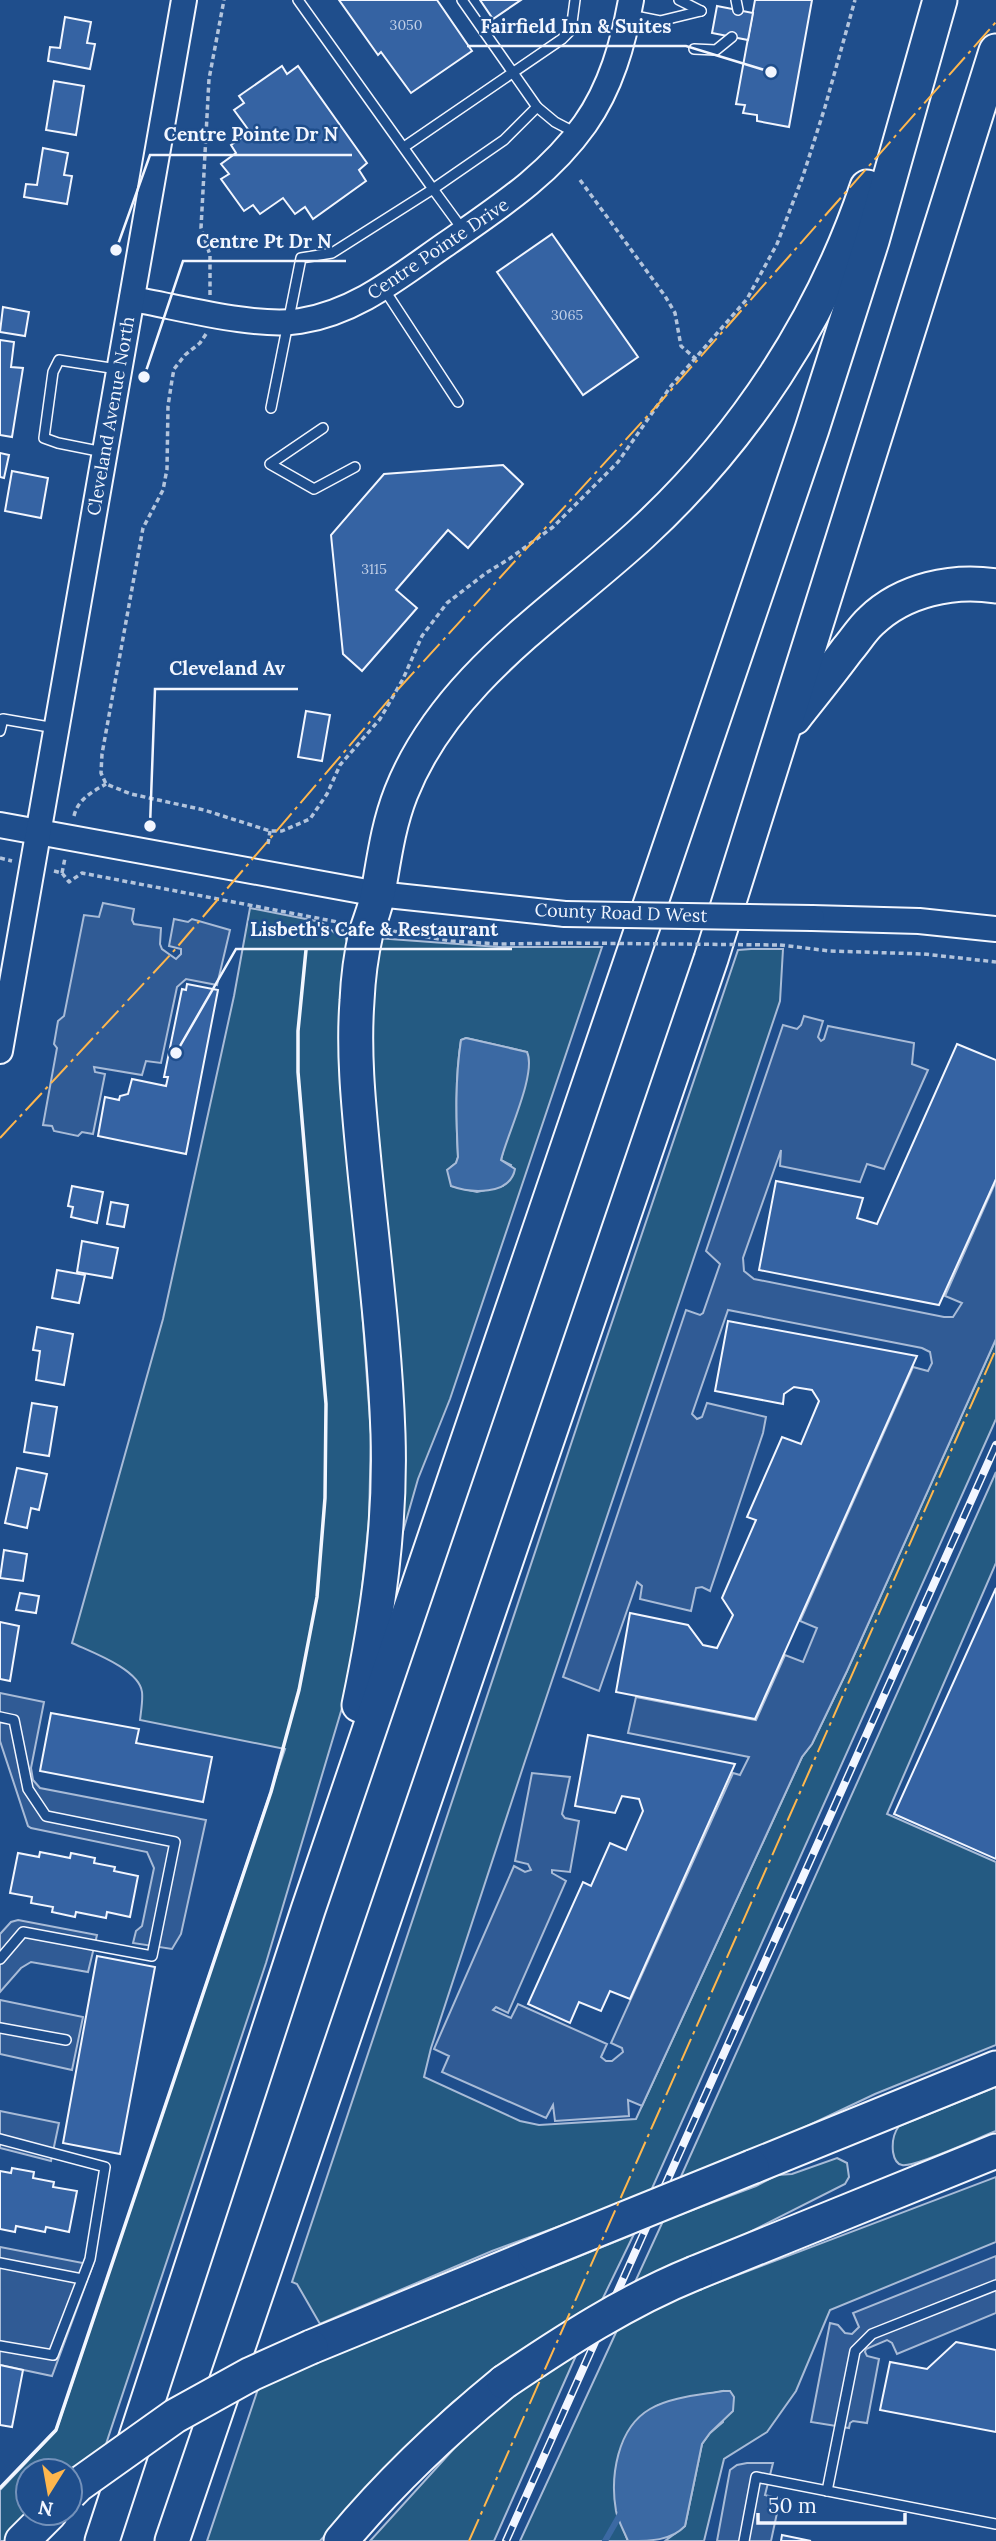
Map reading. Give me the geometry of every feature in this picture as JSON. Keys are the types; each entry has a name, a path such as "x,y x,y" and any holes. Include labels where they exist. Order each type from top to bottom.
{"highway":[{"path":"308,1910 333,1792 358,1710 373,1639 383,1572 388,1435 355,1056 357,999 388,831 401,793 419,754 442,718 467,687 642,534 688,488 765,393 830,281 855,221 932,0"},
{"path":"102,2541 308,1910 812,429 876,229 940,0"},
{"path":"172,2541 711,958 996,51"},
{"path":"782,733 871,621 892,605 938,587 964,584 996,586"},
{"path":"84,2481 175,2416 251,2374 311,2347 996,2068"},
{"path":"341,2541 407,2466 455,2422 504,2382 606,2316 695,2273 996,2151"},
{"path":"23,2541 36,2527"}],"street":[{"name":"Cleveland Avenue North","path":"0,1051 184,0"},
{"name":"Centre Pointe Drive","path":"132,299 247,319 290,322 332,314 358,303 540,176 577,134 604,91 618,57 629,7"},
{"name":"County Road D West","path":"0,825 378,894 565,914 919,921 996,929"}],"lane":[{"path":"298,0 464,231"},
{"path":"462,0 537,107 555,122 577,134"},
{"path":"404,148 562,39 571,30 575,0"},
{"path":"629,7 660,21 701,11 679,0"},
{"path":"694,49 716,50 732,37"},
{"path":"271,408 302,258 332,253 433,189 504,140 537,107"},
{"path":"383,288 458,402"},
{"path":"105,452 44,438 53,372 60,360 119,370"},
{"path":"323,428 270,464 314,489 355,467"},
{"path":"0,731 2,718 57,728"},
{"path":"0,1717 14,1720 28,1789 46,1816 175,1842 152,1956 23,1932 0,1959"},
{"path":"0,2028 66,2040"},
{"path":"0,2139 105,2166 90,2259 53,2355 0,2346"},
{"path":"0,2263 82,2279"},
{"path":"827,2491 855,2351 872,2334 996,2285"},
{"path":"744,2541 756,2477 996,2524"}],"path":[{"path":"224,0 209,79 201,228 210,255 207,332 174,369 168,406 167,469 163,490 143,528 102,754 101,773 107,784 131,794 204,810 270,831 282,831 310,819 327,794 340,765 380,719 403,679 422,636 447,603 553,527 618,462 671,386 747,299 777,244 818,130 855,0"},
{"path":"580,180 665,296 675,313 681,346 696,359"},
{"path":"76,808 89,794 107,784"},
{"path":"268,844 270,831"},
{"path":"62,873 69,881 82,873 368,928 451,941 499,944 780,945 830,951 924,954 996,962"}],"shaded area":[{"path":"103,903 134,909 134,924 161,928 162,949 176,959 181,954 181,949 169,946 174,919 188,922 192,919 230,930 217,985 186,979 177,987 161,1063 146,1061 142,1075 94,1067 95,1072 105,1074 93,1134 82,1132 78,1136 54,1131 52,1126 43,1125 57,1048 54,1044 58,1021 64,1016 84,915 99,917"},
{"path":"250,908 321,922 335,933 343,930 349,948 356,1227 371,1434 369,1519 357,1638 342,1708 266,1963 105,2447 84,2461 84,2457 31,2457 56,2431 285,1749 140,1720 142,1692 132,1676 113,1662 72,1643 163,1319 234,996"},
{"path":"376,938 499,947 602,947 450,1399 418,1479 392,1570 367,1043","holes":["466,1038 527,1052 501,1160 511,1165 503,1186 477,1192 451,1186 451,1167 458,1157 456,1098 461,1040"]},
{"path":"783,949 780,1001 525,1761 431,2048 424,2077 520,2121 539,2125 636,2119 802,1757 812,1744 847,1671 996,1339 996,1419 650,2193 492,2251 320,2324 297,2284 292,2282 738,950"},
{"path":"804,1016 823,1021 818,1037 821,1041 828,1026 914,1043 912,1064 928,1070 884,1169 867,1164 860,1182 780,1166 781,1150 743,1258 744,1271 754,1279 953,1317 962,1303 945,1296 996,1181 996,1339 847,1671 812,1744 802,1757 642,2106 628,2100 629,2116 555,2121 553,2105 546,2118 442,2072 449,2056 434,2049 514,1866 525,1872 531,1870 528,1864 515,1861 532,1773 570,1777 562,1814 565,1818 579,1821 570,1872 552,1870 552,1873 566,1881 508,2013 496,2007 493,2010 511,2018 518,2004 607,2044 601,2057 612,2061 623,2052 622,2048 611,2043 733,1773 740,1775 749,1757 628,1733 636,1697 756,1720 785,1655 803,1662 817,1628 800,1621 913,1367 928,1371 932,1363 930,1352 922,1348 728,1310 692,1414 697,1419 702,1417 707,1403 766,1417 710,1591 702,1587 696,1588 691,1611 640,1599 642,1586 637,1582 599,1691 563,1677 686,1310 700,1315 703,1313 720,1264 706,1251 783,1025 797,1029"},
{"path":"466,1038 527,1052 529,1062 525,1089 501,1160 515,1169 506,1184 488,1190 468,1190 451,1186 447,1170 456,1163 458,1157 458,1069 461,1040"},
{"path":"996,1472 996,1563 887,1814 996,1862 996,2045 875,2094 763,2147 679,2181"},
{"path":"0,1693 44,1702 31,1768 33,1780 40,1788 206,1820 181,1934 172,1949 133,1943 136,1931 142,1926 154,1868 147,1852 28,1826 0,1741"},
{"path":"18,1920 97,1935 88,1972 31,1962 21,1968 0,1992 0,1934 11,1922"},
{"path":"0,2000 83,2017 72,2070 0,2054"},
{"path":"996,2087 996,2131 920,2162 902,2165 897,2162 893,2154 893,2142 899,2126"},
{"path":"0,2111 59,2123 51,2161 0,2148"},
{"path":"837,2158 847,2163 849,2177 845,2184 740,2237 635,2282 663,2221 756,2186 777,2175 792,2174"},
{"path":"996,2177 996,2242 830,2310 796,2391 767,2432 724,2459 704,2541 665,2541 685,2526 702,2444 723,2422 723,2391 658,2405 617,2513 628,2541 520,2541 618,2328 677,2298"},
{"path":"634,2234 602,2300 516,2354 453,2402 396,2456 320,2541 207,2541 259,2386"},
{"path":"0,2247 93,2265 52,2376 0,2365"},
{"path":"996,2256 996,2313 897,2354 892,2343 887,2340 866,2349 867,2356 879,2359 867,2423 853,2421 849,2428 811,2422 830,2323 838,2325 845,2333 852,2334 859,2327 853,2313"},
{"path":"578,2351 494,2541 370,2541 479,2421 519,2388"},
{"path":"730,2391 734,2397 733,2411 702,2444 685,2526 667,2537 628,2541 616,2511 614,2483 618,2454 630,2428 639,2417 658,2405 685,2397"},
{"path":"747,2463 773,2463 765,2495 780,2499 771,2541 717,2541 730,2470"},
{"path":"14,2475 14,2527 19,2527 10,2541 0,2541 0,2490"}],"building":[{"path":"339,0 437,0 472,51 411,93 381,52 378,55"},
{"path":"480,0 521,0 493,19"},
{"path":"755,0 812,0 789,127 757,121 757,115 743,113 745,105 736,104"},
{"path":"717,6 753,13 748,40 712,33"},
{"path":"65,17 91,22 87,43 95,44 90,69 48,61 50,47 60,48"},
{"path":"282,66 287,74 298,66 367,163 359,170 366,181 313,219 305,207 295,214 283,198 260,214 253,205 244,211 221,179 229,174 221,164 236,153 231,145 250,132 234,110 244,103 239,96"},
{"path":"54,81 84,86 76,135 46,130"},
{"path":"43,148 68,153 64,175 72,176 67,204 24,197 26,184 37,185"},
{"path":"552,234 638,357 583,395 497,272"},
{"path":"3,307 29,312 25,336 0,332"},
{"path":"0,340 14,342 11,367 23,368 12,437 0,435"},
{"path":"0,453 9,455 4,478 0,477"},
{"path":"503,465 523,484 468,548 448,530 396,590 417,608 362,671 343,654 331,535 384,474"},
{"path":"12,471 48,478 41,518 5,511"},
{"path":"306,711 330,715 322,761 298,757"},
{"path":"187,984 218,990 186,1154 98,1136 105,1097 119,1100 120,1096 128,1094 132,1079 166,1086 168,1077 164,1077 182,989 186,990"},
{"path":"957,1044 996,1060 996,1179 939,1305 759,1270 776,1181 863,1198 857,1218 877,1224"},
{"path":"72,1186 103,1192 97,1223 71,1217 73,1207 68,1206"},
{"path":"111,1202 128,1205 124,1227 107,1224"},
{"path":"82,1241 118,1248 112,1278 77,1272"},
{"path":"57,1270 85,1275 79,1303 52,1298"},
{"path":"728,1321 917,1356 755,1719 616,1692 630,1613 688,1625 703,1645 717,1648 733,1615 722,1598 756,1520 747,1517 782,1437 801,1444 819,1401 812,1390 794,1387 784,1394 783,1404 715,1391"},
{"path":"37,1327 73,1334 64,1385 36,1380 40,1351 33,1350"},
{"path":"32,1403 57,1407 49,1456 24,1452"},
{"path":"17,1468 47,1474 39,1510 31,1508 27,1528 5,1523"},
{"path":"4,1550 27,1554 23,1581 0,1578"},
{"path":"996,1588 996,1859 894,1814"},
{"path":"20,1593 39,1596 36,1613 16,1610"},
{"path":"0,1622 19,1626 10,1681 0,1679"},
{"path":"51,1713 139,1729 136,1743 212,1757 203,1802 40,1771"},
{"path":"588,1735 735,1764 630,1999 610,1991 601,2011 579,2002 570,2023 528,2004 583,1882 591,1886 610,1843 626,1850 643,1811 639,1799 622,1796 615,1813 575,1806"},
{"path":"40,1852 70,1858 71,1853 95,1858 94,1863 115,1867 114,1871 138,1876 130,1917 107,1912 106,1918 76,1912 75,1917 52,1912 53,1907 31,1903 32,1897 10,1893 18,1853 39,1857"},
{"path":"97,1956 155,1967 120,2154 63,2143"},
{"path":"12,2168 34,2172 33,2178 54,2182 53,2187 77,2191 69,2232 46,2227 45,2232 16,2226 15,2232 0,2229 0,2171 11,2173"},
{"path":"956,2342 996,2350 996,2432 880,2410 890,2362 927,2369"},
{"path":"0,2365 23,2370 12,2427 0,2425"},
{"path":"782,2535 811,2541 781,2541"}],"waterway":[{"path":"605,2541 621,2513"}],"railway":[{"path":"506,2541 996,1445"}],"wall":[{"path":"0,2488 56,2430 271,1792 299,1690 317,1597 325,1498 326,1404 298,1072 298,1031 306,950"}],"power":[{"path":"0,1138 172,953 392,696 672,389 996,22"},
{"path":"469,2541 996,1349"}],"place":[{"name":"Fairfield Inn & Suites","path":"771,72"},
{"name":"Centre Pointe Dr N","path":"116,250"},
{"name":"Centre Pt Dr N","path":"144,377"},
{"name":"Cleveland Av","path":"150,826"},
{"name":"Lisbeth's Cafe & Restaurant","path":"176,1053"}]}
